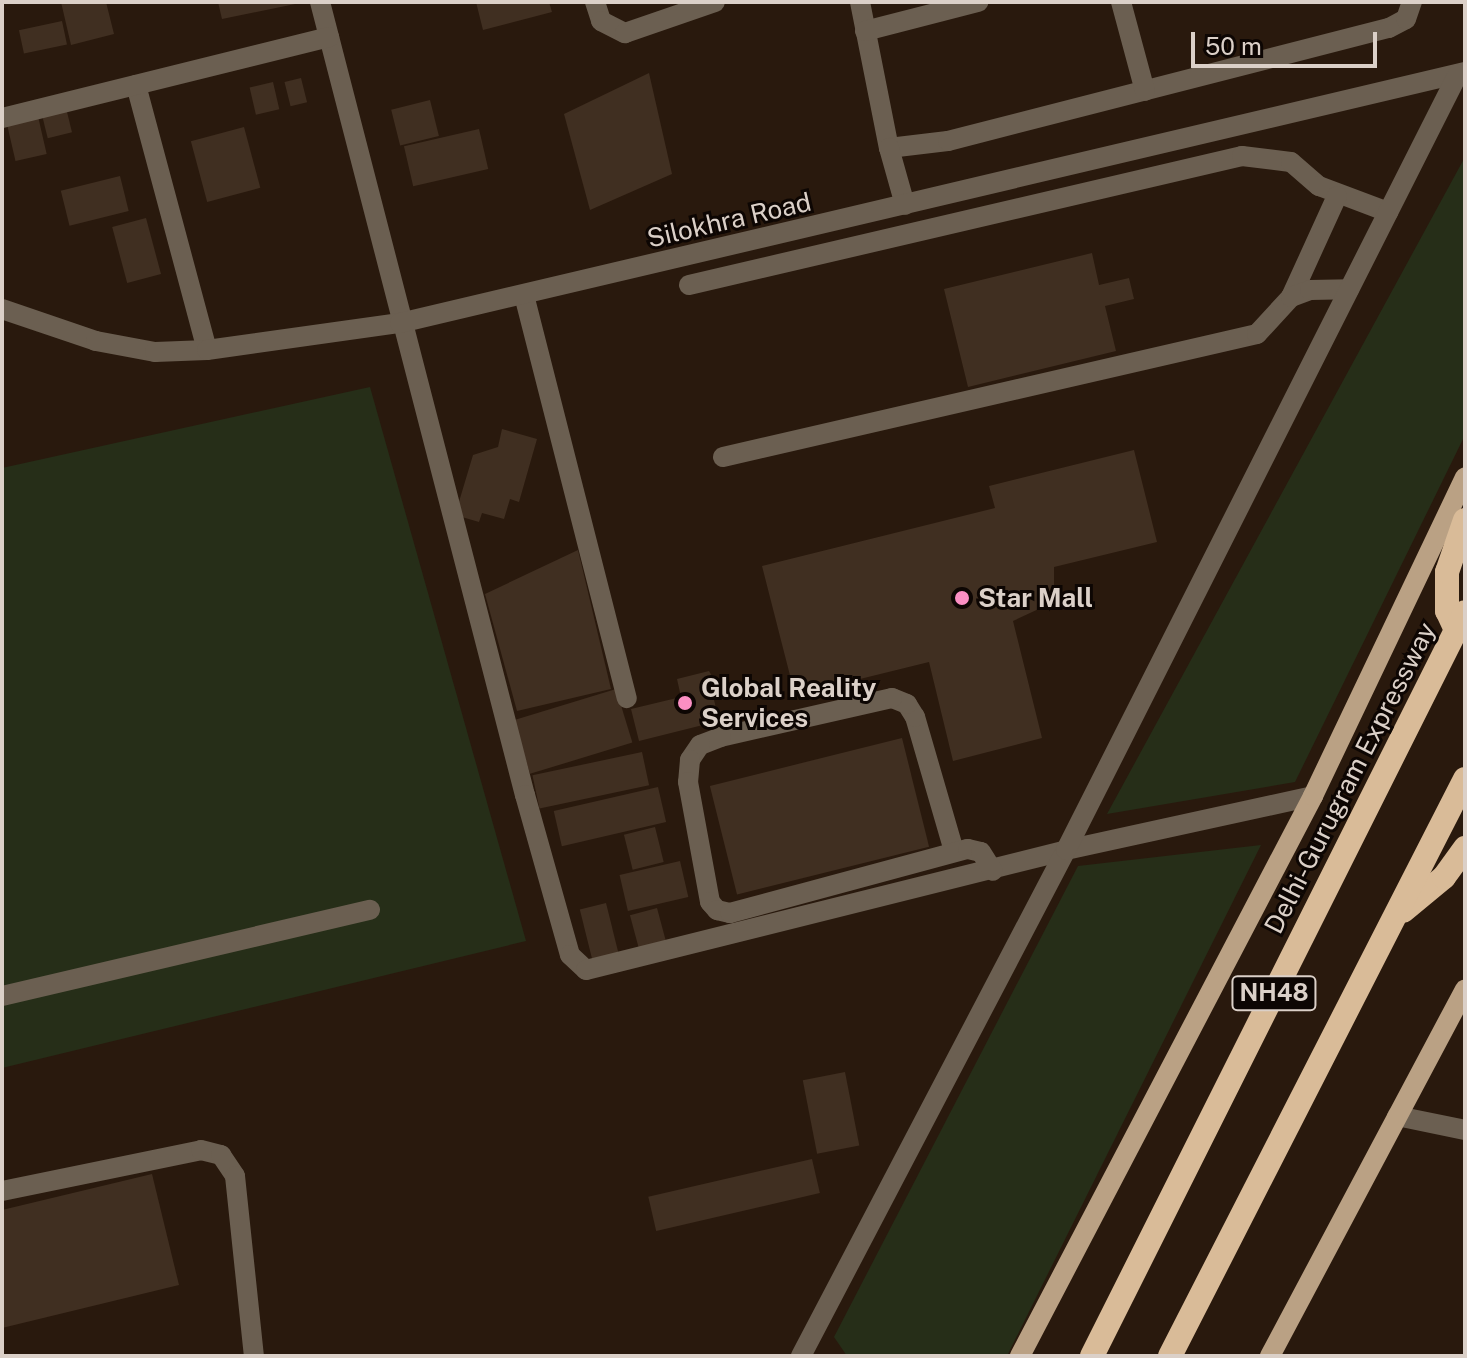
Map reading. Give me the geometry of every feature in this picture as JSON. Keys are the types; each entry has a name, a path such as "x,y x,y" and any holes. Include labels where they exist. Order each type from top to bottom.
{"highway":[{"path":"1460,621 1447,611 1447,572 1465,520"},
{"name":"Delhi-Gurugram Expressway","path":"1092,1356 1460,621"},
{"name":"NH48","path":"1170,1356 1465,779"},
{"path":"1394,919 1444,877 1465,848"}],"main road":[{"path":"1020,1356 1313,796 1465,477"},
{"path":"1270,1356 1465,990"}],"street":[{"path":"320,2 400,323 570,955 586,970 993,871 1066,850 1313,796"},
{"path":"595,2 601,21 625,33 715,2"},
{"path":"860,2 889,148 905,205"},
{"path":"865,31 978,2"},
{"path":"1121,2 1145,91"},
{"path":"889,148 948,141 1389,28 1406,19 1412,2"},
{"path":"2,118 329,37"},
{"path":"801,1356 1066,850 1461,73"},
{"name":"Silokhra Road","path":"2,309 96,341 155,352 207,350 400,323 1461,73"},
{"path":"136,85 207,350"},
{"path":"689,285 1242,156 1291,162 1337,196 1388,212"},
{"path":"723,457 1257,334 1291,297 1337,196"},
{"path":"1291,297 1310,290 1349,289"},
{"path":"524,295 627,698"},
{"path":"954,851 915,717 907,704 892,698 721,737 700,745 690,760 693,812 710,902 717,910 730,913 954,851 981,852 993,871"},
{"path":"2,996 370,910"},
{"path":"1397,1116 1465,1130"},
{"path":"2,1191 201,1150 221,1155 235,1176 254,1356"}],"green space":[{"path":"1465,157 1465,435 1295,782 1107,814"},
{"path":"370,387 526,941 2,1068 2,468"},
{"path":"1261,845 1007,1356 847,1356 834,1337 1078,866"}],"building":[{"path":"61,2 106,2 114,34 71,45"},
{"path":"218,2 300,2 300,3 222,19"},
{"path":"476,2 549,2 552,12 483,30"},
{"path":"62,21 67,44 24,54 19,30"},
{"path":"649,73 672,174 590,210 564,114"},
{"path":"301,78 307,102 291,106 285,82"},
{"path":"273,82 279,109 256,115 250,87"},
{"path":"430,100 439,136 400,146 391,110"},
{"path":"65,104 72,132 48,138 41,110"},
{"path":"37,112 47,154 15,161 6,119"},
{"path":"244,127 260,188 207,202 191,141"},
{"path":"479,129 488,169 413,186 404,146"},
{"path":"120,176 129,211 70,226 61,191"},
{"path":"146,218 161,274 127,283 112,227"},
{"path":"1092,253 1099,285 1129,278 1134,299 1105,306 1116,351 968,387 944,289"},
{"path":"502,429 537,439 519,502 510,499 504,519 482,513 479,522 455,515 473,455 498,447"},
{"path":"1134,450 1157,542 1054,567 1054,585 1043,607 1013,621 1042,738 953,761 929,662 795,695 762,566 995,508 989,486"},
{"path":"578,550 611,689 517,711 485,594"},
{"name":"Global Reality Services","path":"709,671 717,685 711,687 719,721 639,741 631,709 681,697 677,679"},
{"path":"616,689 632,743 530,774 514,720"},
{"path":"902,738 929,847 737,895 710,786"},
{"path":"642,752 649,785 540,809 532,775"},
{"path":"658,787 666,822 562,846 554,811"},
{"path":"655,827 664,862 633,870 624,835"},
{"path":"680,861 688,897 628,911 620,875"},
{"path":"606,903 619,955 593,962 580,910"},
{"path":"657,908 668,950 641,957 630,915"},
{"path":"845,1072 859,1146 817,1154 803,1080"},
{"path":"812,1159 820,1193 656,1231 648,1197"},
{"path":"152,1174 179,1285 2,1328 2,1210"}],"place":[{"name":"Star Mall","path":"962,598"},
{"name":"Global Reality Services","path":"685,703"}]}
